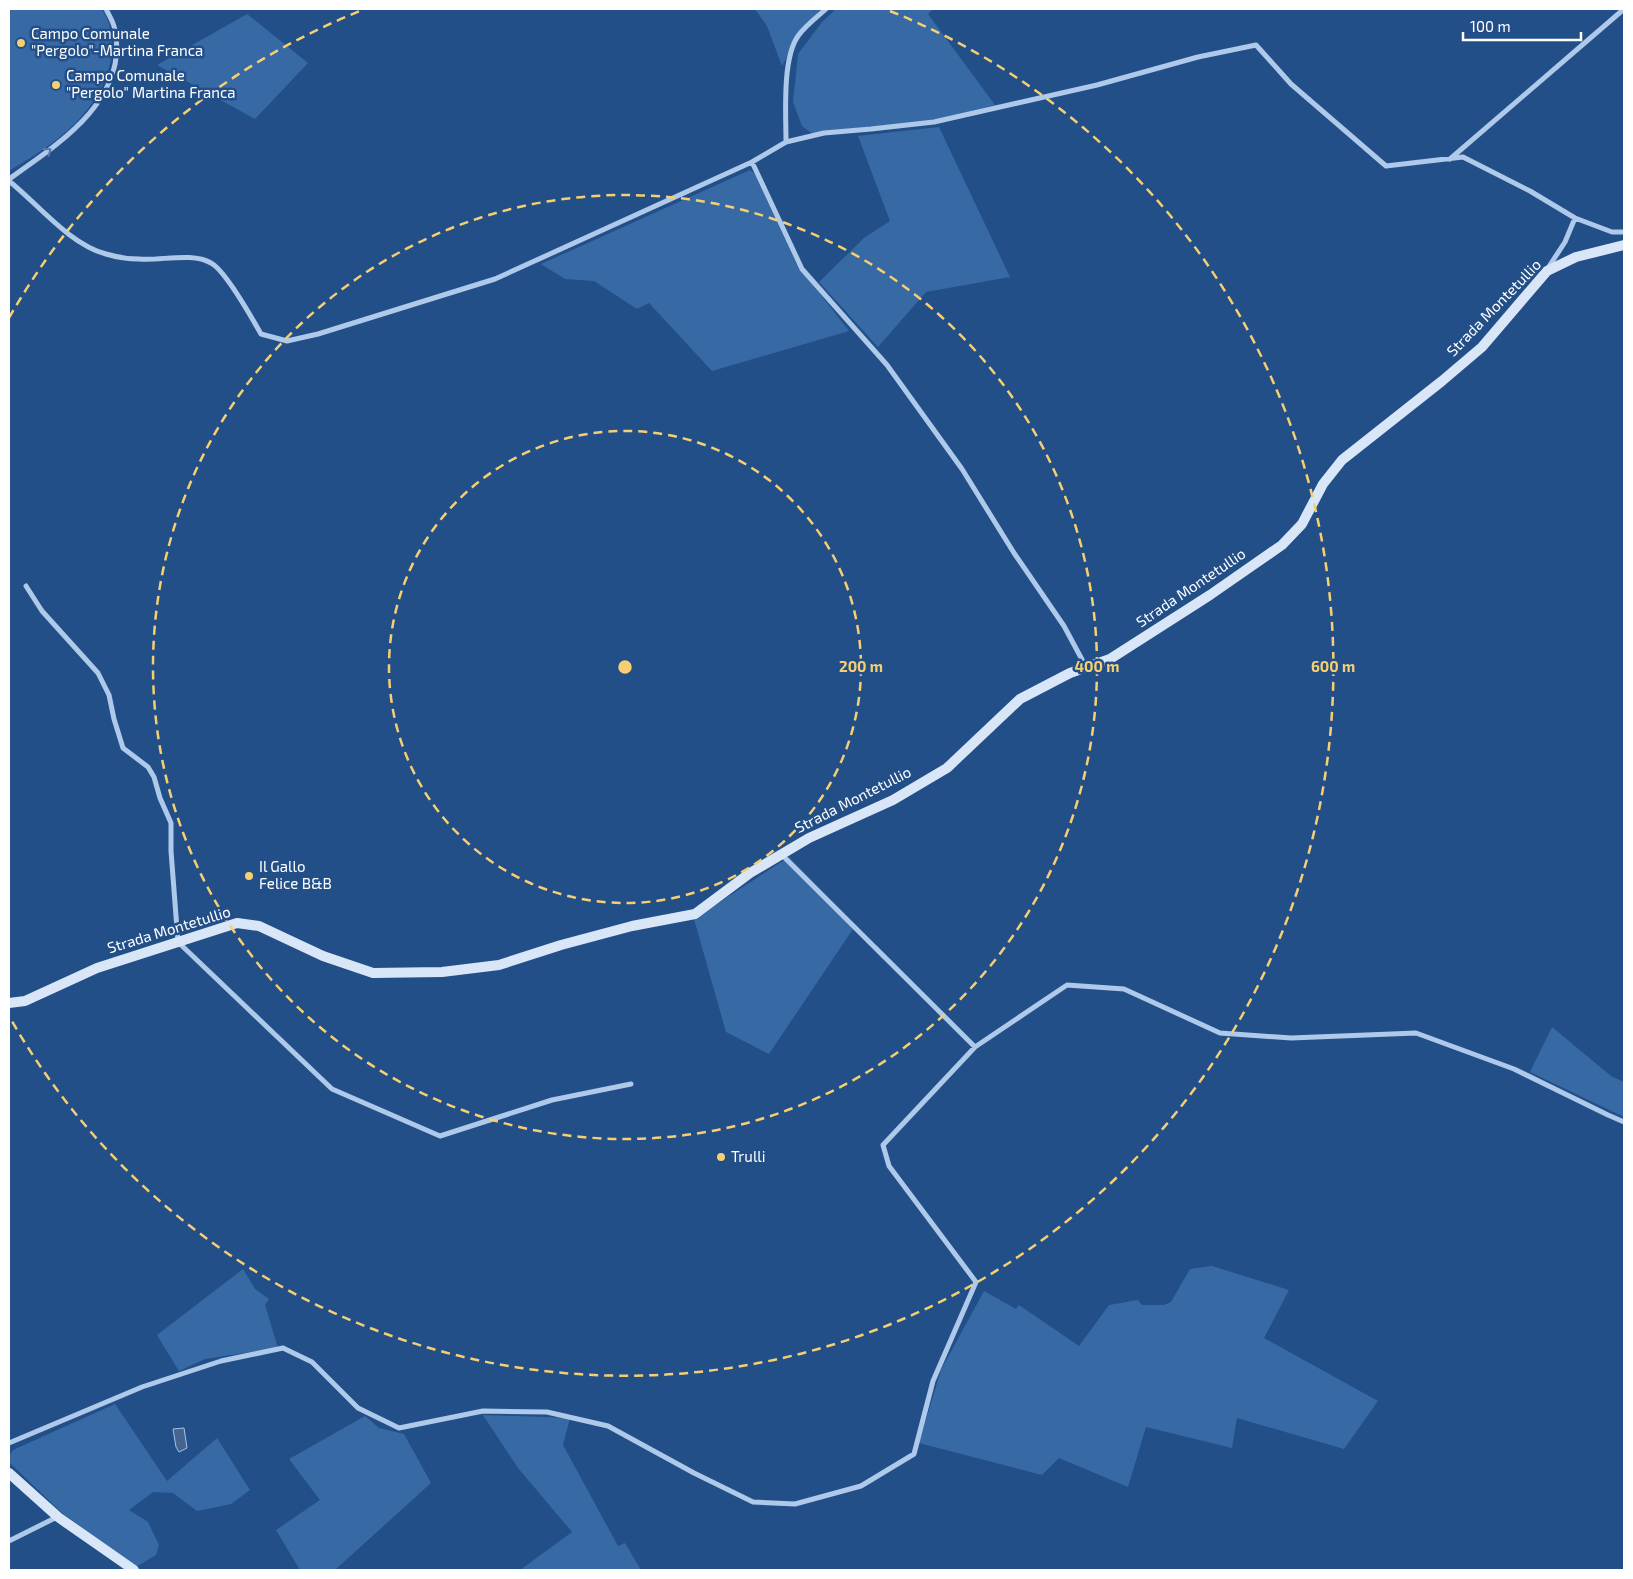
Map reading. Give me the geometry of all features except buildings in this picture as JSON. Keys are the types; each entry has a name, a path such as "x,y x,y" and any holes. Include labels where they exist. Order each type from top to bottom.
{"street":[{"path":"106,9 115,28 117,47 115,66 105,91 83,122 65,139 9,180 73,238 105,254 139,259 200,259 213,263 232,286 261,334 287,341 318,334 495,280 752,162 786,142 824,133 871,130 934,122 1097,85 1198,57 1256,45 1291,84 1386,166 1463,158 1530,191 1575,218 1612,232 1624,232"},
{"path":"786,142 787,79 792,48 798,35 826,9"},
{"path":"1450,159 1624,9"},
{"path":"752,162 802,269 887,366 962,469 1014,553 1064,626 1086,668"},
{"path":"1547,271 1565,242 1575,218"},
{"name":"Strada Montetullio","path":"9,1002 25,1001 98,968 238,923 260,926 324,956 374,973 442,972 499,965 561,945 632,926 694,914 750,873 809,838 893,800 947,768 1020,699 1070,673 1110,659 1210,595 1282,545 1302,524 1324,484 1342,460 1442,382 1482,347 1547,271 1576,257 1624,245"},
{"path":"26,586 42,611 98,673 112,704 114,719 123,748 148,767 154,777 160,798 171,823 171,851 178,942 332,1089 440,1136 552,1100 631,1084"},
{"path":"782,855 976,1047"},
{"path":"9,1443 142,1387 221,1360 283,1348 312,1362 358,1408 399,1428 483,1411 547,1412 608,1426 694,1473 753,1502 795,1504 860,1486 914,1454 933,1381 976,1282 889,1166 883,1145 976,1047 1067,985 1124,989 1220,1033 1291,1038 1416,1032 1514,1068 1624,1122"},
{"path":"9,1473 58,1517 134,1570"},
{"path":"9,1541 58,1517"}],"shaded area":[{"name":"Campo Comunale \"Pergolo\" Martina Franca","path":"9,9 102,9 110,29 112,57 95,99 71,128 57,140 9,171"},
{"path":"755,9 822,9 802,29 782,66 767,26"},
{"path":"836,9 933,9 928,14 995,105 902,128 813,134 802,126 793,102 798,54 822,22"},
{"path":"247,14 308,63 255,119 157,65"},
{"path":"939,127 1010,277 926,292 878,347 819,282 864,238 890,221 858,136"},
{"path":"750,170 755,174 796,263 849,331 712,371 649,303 637,309 594,281 565,279 541,264"},
{"path":"789,857 855,926 769,1054 726,1032 694,919"},
{"path":"1552,1027 1611,1076 1624,1082 1624,1117 1530,1072"},
{"path":"1212,1266 1289,1290 1264,1338 1378,1401 1344,1449 1237,1418 1232,1448 1146,1427 1128,1487 1059,1458 1042,1475 919,1443 941,1370 984,1291 1016,1309 1019,1305 1079,1346 1109,1305 1138,1300 1142,1305 1164,1305 1171,1302 1190,1269"},
{"path":"243,1269 255,1289 269,1299 265,1305 278,1348 205,1359 179,1371 157,1335"},
{"path":"115,1404 167,1481 217,1438 250,1490 231,1504 197,1511 173,1493 153,1492 129,1510 148,1522 159,1545 156,1555 136,1567 62,1513 9,1462 9,1456 13,1450"},
{"path":"483,1415 570,1418 563,1445 618,1546 625,1543 641,1570 520,1570 572,1532 518,1468"},
{"path":"365,1416 379,1428 404,1434 431,1483 335,1570 300,1570 276,1530 320,1500 289,1459"},
{"path":"184,1428 187,1448 179,1452 176,1447 173,1429"}],"place":[{"name":"Campo Comunale \"Pergolo\"-Martina Franca","path":"21,43"},
{"name":"Campo Comunale \"Pergolo\" Martina Franca","path":"56,85"},
{"name":"Il Gallo Felice B&B","path":"249,876"},
{"name":"Trulli","path":"721,1157"}]}
